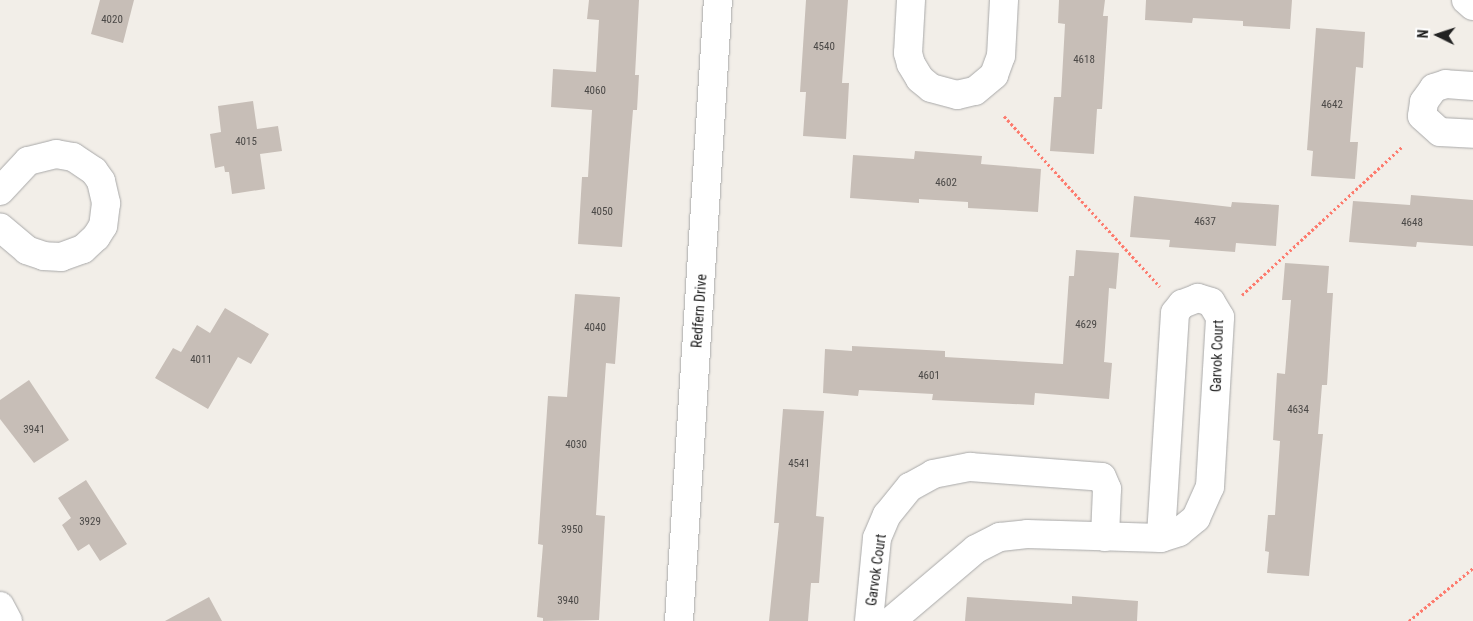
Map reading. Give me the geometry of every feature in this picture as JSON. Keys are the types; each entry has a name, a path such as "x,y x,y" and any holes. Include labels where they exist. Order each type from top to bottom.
{"street":[{"name":"Redfern Drive","path":"679,621 718,0"},
{"path":"911,0 908,54 911,64 920,79 931,88 957,95 975,91 994,75 1001,56 1004,0"},
{"path":"1466,0 1473,6"},
{"path":"1473,86 1446,84 1434,88 1424,102 1422,116 1440,132 1473,134"},
{"path":"0,191 28,161 56,154 73,157 94,171 101,181 106,203 103,226 96,237 83,249 61,257 44,256 27,250 0,227"},
{"name":"Garvok Court","path":"891,621 965,557 994,540 1019,534 1161,538 1179,532 1196,518 1210,487 1220,317 1211,302 1198,298 1182,304 1175,313 1161,538"},
{"name":"Garvok Court","path":"869,621 877,538 886,515 910,487 933,474 970,467 1102,477 1107,489 1104,537"},
{"path":"0,606 8,621"}],"path":[{"path":"1004,116 1160,287"},
{"path":"1242,295 1402,147"},
{"path":"1409,621 1473,568"}],"building":[{"path":"100,0 134,0 123,43 91,34"},
{"path":"589,0 639,0 635,75 639,75 637,110 633,110 622,247 578,244 582,177 588,177 592,110 551,107 553,69 596,72 599,20 587,19"},
{"path":"806,0 848,0 842,83 849,83 846,139 803,136 806,92 800,92"},
{"path":"1059,0 1105,0 1103,16 1108,16 1102,109 1097,109 1094,154 1050,151 1054,97 1061,97 1065,24 1058,23"},
{"path":"1146,0 1292,0 1290,29 1243,26 1243,21 1193,18 1192,23 1145,20"},
{"path":"1316,28 1365,32 1363,68 1356,67 1350,142 1358,142 1355,179 1311,176 1313,151 1307,150"},
{"path":"253,101 257,129 278,126 282,151 260,154 265,189 232,194 229,172 225,172 224,166 215,168 210,134 221,132 218,106"},
{"path":"915,151 982,156 981,164 1041,169 1038,212 968,208 968,202 919,199 919,203 850,198 853,155 914,159"},
{"path":"1411,195 1473,200 1473,246 1417,242 1416,247 1349,242 1353,201 1410,205"},
{"path":"1134,196 1231,207 1232,202 1279,205 1276,246 1236,243 1235,252 1169,247 1170,240 1130,237"},
{"path":"1076,250 1119,253 1116,289 1109,288 1104,362 1112,363 1109,399 1035,393 1034,405 932,400 933,394 859,390 858,396 823,393 825,349 852,351 852,346 945,351 945,357 1063,364 1069,276 1074,276"},
{"path":"1285,263 1329,266 1327,293 1333,293 1327,385 1322,385 1318,434 1323,434 1309,576 1267,573 1269,552 1265,551 1268,515 1275,515 1280,441 1273,440 1277,373 1285,374 1291,300 1282,300"},
{"path":"575,294 620,297 615,364 606,363 601,434 596,515 605,516 599,620 543,621 543,618 537,617 543,545 538,544 548,396 567,397"},
{"path":"225,308 269,334 251,364 238,357 208,409 155,378 173,348 181,352 197,325 210,333"},
{"path":"29,380 69,440 34,463 0,419 0,400"},
{"path":"783,409 824,411 816,516 824,517 819,583 811,583 808,621 769,621 779,523 774,523"},
{"path":"86,480 127,544 100,561 89,544 78,551 62,525 71,518 58,498"},
{"path":"1072,596 1138,601 1137,621 965,621 967,597 1072,604"},
{"path":"209,597 222,621 165,621"}]}
